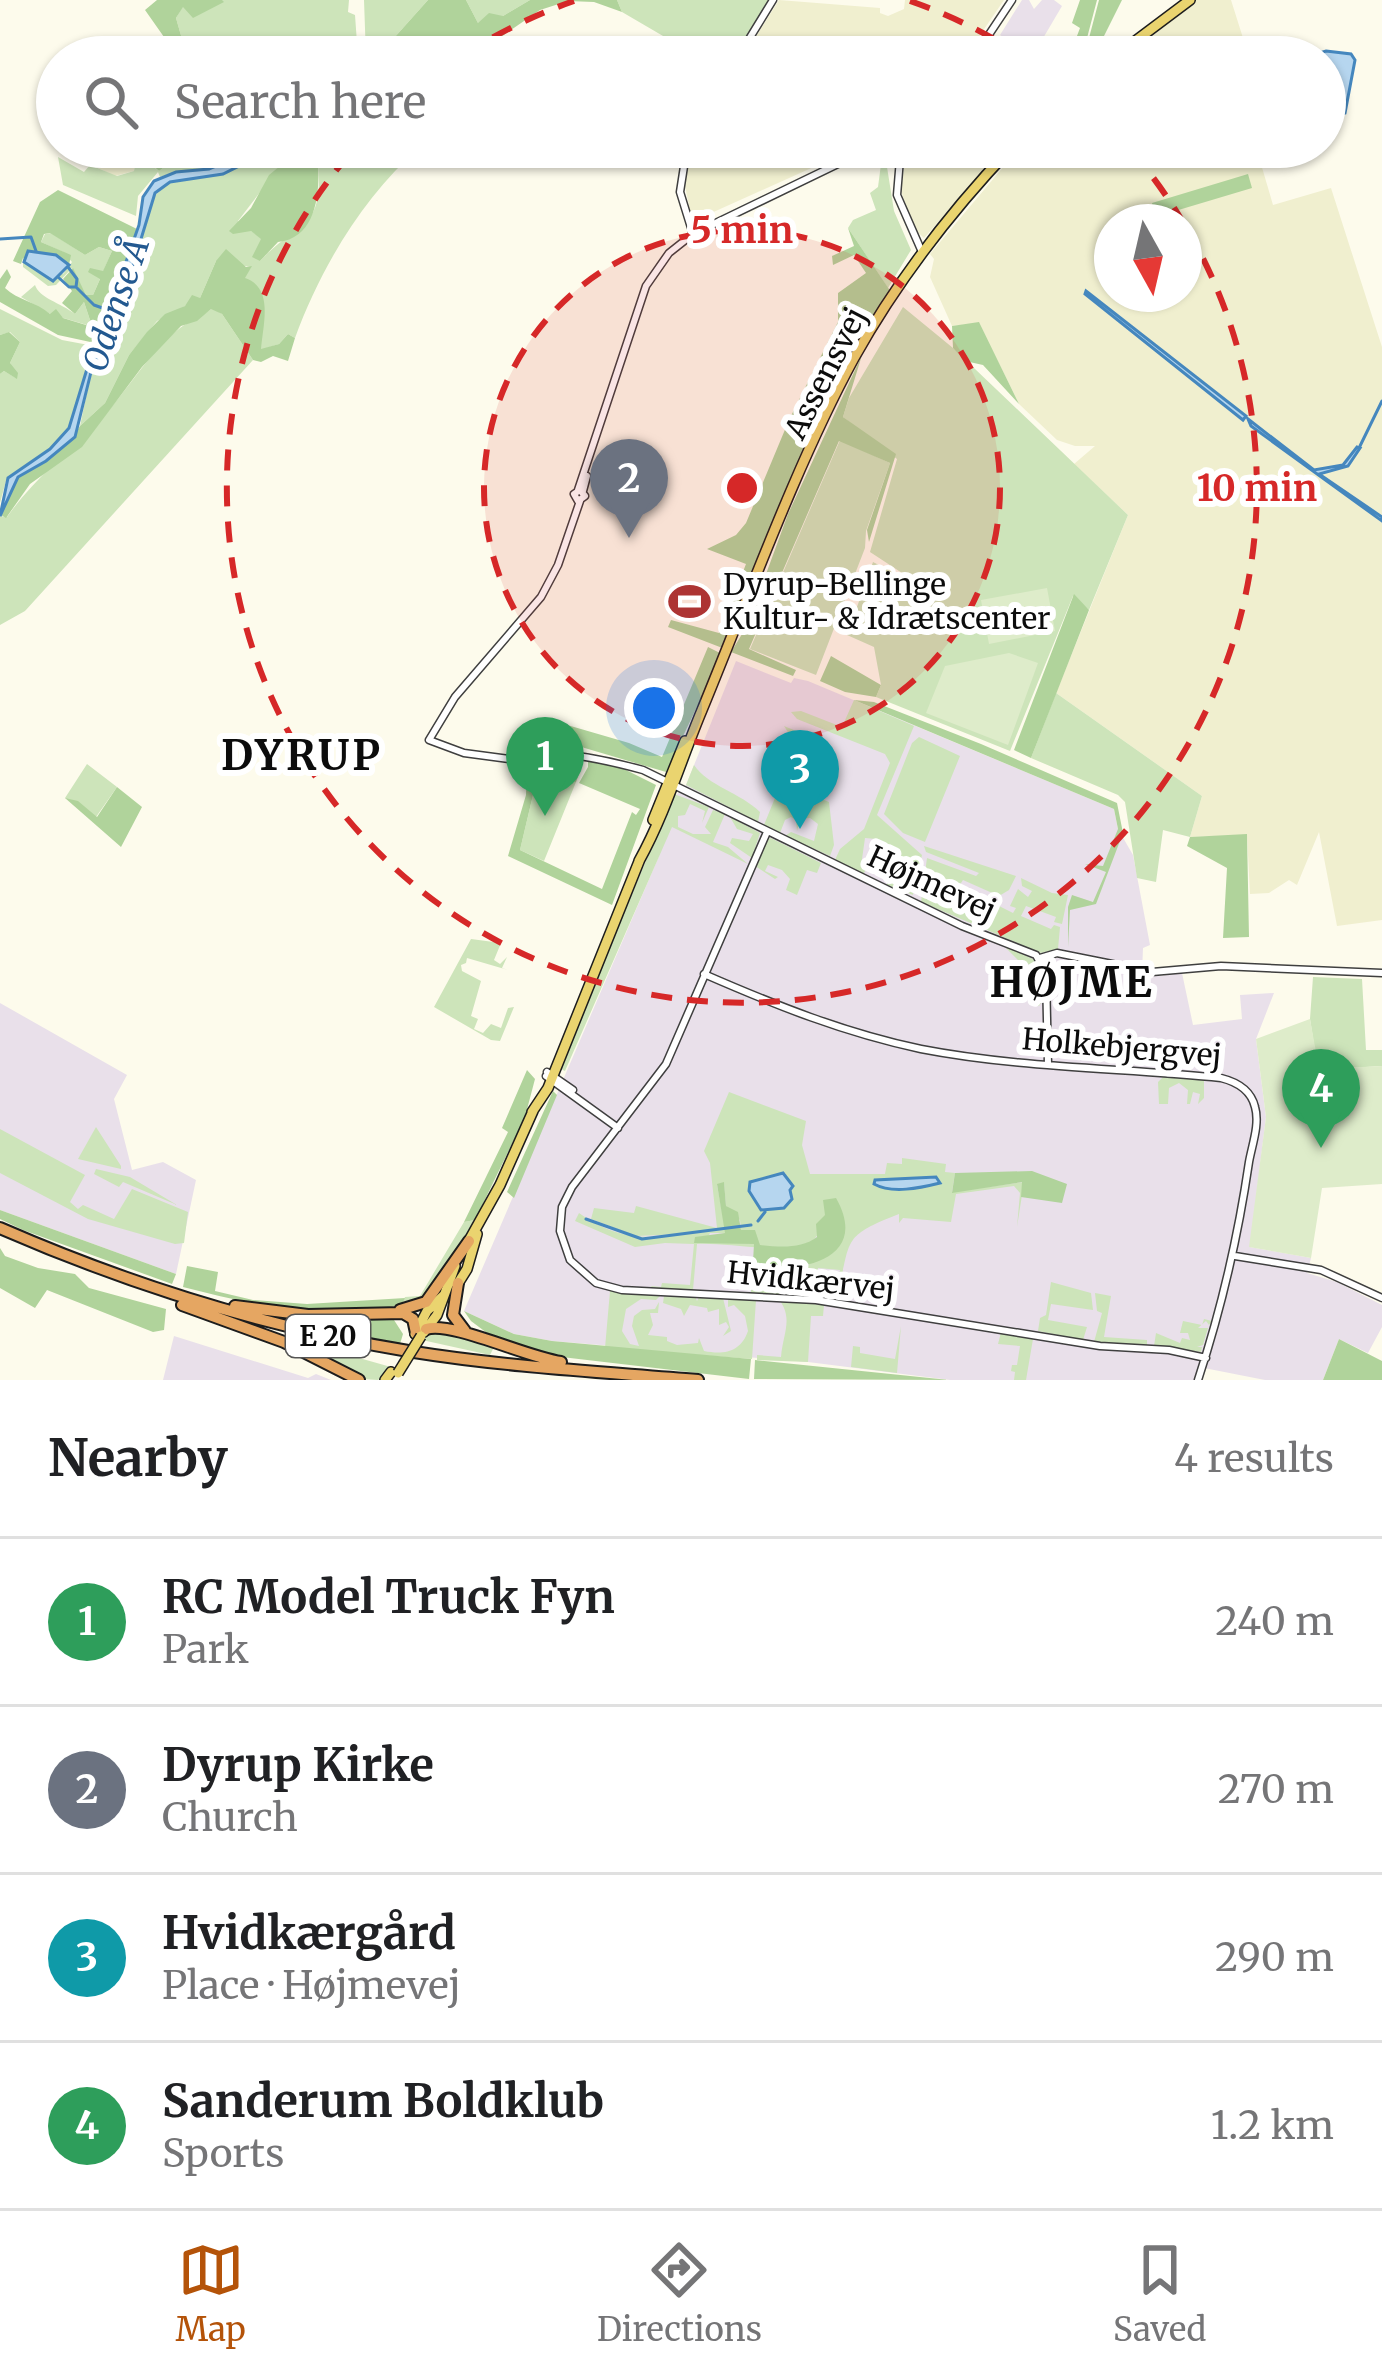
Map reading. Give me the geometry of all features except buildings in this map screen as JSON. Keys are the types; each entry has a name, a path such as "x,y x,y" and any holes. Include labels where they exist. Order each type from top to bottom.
{"highway":[{"name":"E 20","path":"0,1232 240,1315 376,1345 504,1364 698,1380"},
{"name":"E 20","path":"0,1232 104,1278 182,1305 375,1352 612,1380"},
{"path":"331,1315 421,1306 469,1241"},
{"path":"99,1269 243,1308 331,1315 403,1313 413,1319 419,1333 445,1326 550,1360 671,1378"},
{"path":"458,1283 455,1322 490,1343"},
{"path":"182,1305 312,1355 359,1380"},
{"path":"312,1355 350,1380"}],"main road":[{"path":"1142,36 1190,0"},
{"name":"Assensvej","path":"444,1296 549,1076 811,450 854,359 923,250 994,168"},
{"name":"Assensvej","path":"639,861 670,784"},
{"name":"Assensvej","path":"393,1377 427,1311 467,1269 480,1223"}],"street":[{"path":"750,36 773,0"},
{"path":"988,36 1012,0"},
{"path":"684,168 680,192 693,234 830,168"},
{"path":"899,168 897,194 923,250"},
{"name":"Højmevej","path":"693,234 669,253 646,286 581,490 574,494 578,500 558,566 535,606 460,693 431,740 455,751 508,759 573,753 635,768 1041,961"},
{"name":"Hvidkærvej","path":"766,832 666,1064 572,1187 561,1215 562,1240 570,1260 586,1277 622,1290 816,1300 1100,1346 1169,1350 1205,1358"},
{"path":"1048,1064 1041,961 1062,955 1152,972 1221,966 1382,973"},
{"name":"Holkebjergvej","path":"704,974 789,1010 879,1040 952,1054 1221,1078 1245,1089 1254,1102 1257,1120 1235,1256 1198,1380"},
{"path":"549,1076 618,1128"},
{"path":"1235,1256 1321,1270 1382,1298"}],"shaded area":[{"path":"1022,0 1029,0 1034,9 1042,0 1062,6 1044,36 1000,35"},
{"path":"736,661 791,683 794,678 808,681 1114,809 1118,829 1133,855 1150,945 1143,948 1142,973 1182,973 1193,1025 1242,1019 1240,995 1274,993 1256,1039 1266,1117 1250,1247 1311,1258 1307,1273 1382,1305 1382,1327 1368,1353 1339,1339 1323,1380 1265,1380 1204,1368 1200,1380 950,1380 808,1362 552,1341 514,1334 464,1311 659,856 676,795 686,785"},
{"path":"0,1003 127,1075 114,1099 132,1170 163,1162 196,1180 176,1274 0,1210"},
{"path":"174,1336 308,1378 316,1374 331,1380 163,1380"}],"green space":[{"path":"157,0 224,2 193,18 183,7 176,18 181,36 163,36 145,10"},
{"path":"222,0 349,0 356,36 181,36 176,18 183,6"},
{"path":"364,0 428,0 396,36 365,36"},
{"path":"428,0 466,0 478,23 489,13 503,16 530,0 617,0 622,12 594,2 568,1 540,10 502,36 396,36"},
{"path":"466,0 530,0 503,16 478,23"},
{"path":"617,0 771,0 748,36 663,36 622,12"},
{"path":"779,0 880,8 888,16 904,9 905,0 1004,0 979,36 756,36"},
{"path":"1080,0 1097,0 1088,36 1077,36 1080,28 1072,23"},
{"path":"1099,0 1122,0 1104,36 1090,36"},
{"path":"1196,0 1231,0 1242,36 1148,36"},
{"path":"60,168 84,172 97,168 117,176 135,168 211,168 160,177 158,172 138,196 136,216 63,185"},
{"path":"98,168 135,168 134,171 115,176"},
{"path":"236,168 278,168 238,221 262,239 260,261 313,213 318,168 398,168 346,235 317,285 295,338 288,334 279,344 261,350 244,278 251,267 216,261 200,298 157,321 129,355 105,403 80,426 92,368 113,331 152,198 170,182"},
{"path":"278,168 318,168 318,188 313,213 301,232 278,242 260,261 252,257 261,239 251,231 229,231 251,208"},
{"path":"688,168 811,168 698,219 690,210 685,186"},
{"path":"880,168 887,168 894,211 911,250 888,288 848,228 853,220 876,210 870,193 878,187"},
{"path":"904,168 986,168 924,238 914,229 901,191"},
{"path":"1002,168 1262,168 1273,205 1331,188 1382,347 1382,920 1337,926 1319,832 1297,885 1289,880 1269,893 1250,894 1247,835 1190,837 1202,796 1056,693 1128,515 1074,464 1095,446 1057,440 1019,404 979,323 952,326 930,277 934,259 930,254"},
{"path":"1248,174 1252,188 1198,204 1152,203"},
{"path":"58,190 137,229 109,322 95,343 58,335 0,302 0,279 7,269 11,277 5,288 15,295 50,314 56,309 63,318 86,325 90,320 84,302 75,314 62,303 72,291 63,279 73,268 86,295 93,295 100,279 88,272 90,268 103,271 112,251 99,247 85,255 50,233 41,242 71,255 69,265 56,255 23,258 21,264 13,261 40,202"},
{"path":"848,228 891,292 852,349 725,649 668,627 671,620 719,633 746,564 707,549 736,535 746,523 789,420 838,322 838,293 866,273 854,255 833,265 832,256 854,246"},
{"path":"51,233 85,255 99,247 112,251 93,295 86,295 72,268 56,285 48,286 23,267 23,258 63,274 72,262 41,242"},
{"path":"226,249 246,267 252,266 245,278 263,298 261,349 279,344 288,334 295,338 288,361 273,356 253,360 222,314 211,309 181,326 142,367 82,447 30,484 6,518 1,515 18,477 70,442 105,403 129,355 147,332 165,314 185,306 192,295 200,298"},
{"path":"35,285 75,314 84,302 90,320 87,325 50,314 21,297"},
{"path":"903,307 953,348 1128,515 1089,610 1073,596 1010,751 876,697 881,685 874,647 847,635 873,562 928,590 870,552 897,459 843,417 849,398"},
{"path":"212,308 222,314 253,360 25,611 0,625 0,516 7,517 99,421 168,338"},
{"path":"0,309 62,340 94,346 69,428 50,449 6,481 0,503 0,374 4,371 16,378 10,363 20,342 10,332 0,335"},
{"path":"979,322 1019,404 983,365 965,361 953,348 952,326"},
{"path":"9,332 20,342 10,363 17,379 4,371 0,374 0,335"},
{"path":"862,355 843,417 896,454 869,542 867,530 890,463 839,441 749,649 796,670 793,676 731,652 747,626 788,514"},
{"path":"840,440 890,463 866,531 865,548 816,675 750,649"},
{"path":"1047,588 1055,631 989,644 981,600"},
{"path":"1074,594 1089,610 1031,758 1014,750"},
{"path":"708,647 722,654 666,772 544,736 542,723 550,720 662,757"},
{"path":"1009,653 1038,663 1008,745 926,713 945,666"},
{"path":"831,656 881,685 876,697 845,692 820,681"},
{"path":"1056,693 1202,796 1190,837 1163,830 1156,882 1137,878 1125,802 1118,795 1031,758"},
{"path":"854,700 914,726 877,815 922,855 913,895 887,885 887,877 897,879 900,857 882,854 876,839 865,838 861,866 867,869 863,874 835,860 840,849 864,829 890,763 885,754 797,719 791,712 801,711 842,727"},
{"path":"854,700 874,702 1117,803 1123,833 1096,904 1070,910 1068,947 1068,907 1072,895 1093,902 1106,872 1085,864 1103,866 1118,829 1114,809"},
{"path":"784,726 821,741 803,785 788,779 783,771 791,737"},
{"path":"919,737 960,756 925,842 903,833 884,814 912,743"},
{"path":"578,758 581,768 576,782 537,778 520,850 602,889 632,812 636,815 640,809 579,783 588,758 656,785 612,905 508,856 526,795 527,763"},
{"path":"87,764 117,787 96,817 65,798"},
{"path":"694,765 760,812 758,822 686,785"},
{"path":"537,778 576,782 544,861 520,850"},
{"path":"789,786 829,802 834,845 830,856 785,836 791,832 814,841 818,824 810,818 800,819 797,831 791,817 780,833 764,825 779,788"},
{"path":"117,787 142,807 121,847 65,798 78,801 97,817"},
{"path":"674,794 709,807 702,823 705,811 690,804 685,815 678,816 678,827 693,834 711,834 705,827 713,810 725,814 713,842 728,847 748,864 672,827 565,1071 559,1068"},
{"path":"730,817 760,833 752,858 730,843 732,838 749,841 753,834 737,829"},
{"path":"1247,834 1249,937 1223,938 1227,868 1187,846 1190,837"},
{"path":"771,838 821,863 817,873 807,870 797,895 786,890 790,879 782,870 768,865 765,871 778,877 775,879 755,866"},
{"path":"924,846 1016,876 1009,890 999,896 963,880 959,886 1013,913 1016,908 1010,906 1018,889 1028,897 1032,891 1022,886 1021,878 1068,895 1062,924 1026,906 1021,916 1051,929 1060,927 1058,949 1041,953 921,902 927,858 976,876 979,873 926,852"},
{"path":"471,939 501,943 494,960 500,964 507,957 502,968 508,970 467,958 461,965 462,971 481,981 471,1016 478,1019 474,1029 483,1033 491,1024 501,1028 508,1008 514,1007 500,1041 491,1040 434,1007"},
{"path":"1003,945 1037,961 1044,984 1039,1006 1035,1006 1036,999 998,993 1015,991 1016,974 1017,990 1031,991 1037,973"},
{"path":"1313,977 1362,979 1366,1050 1382,1050 1382,1066 1318,1070 1310,1019"},
{"path":"1310,1019 1319,1069 1382,1066 1382,1184 1322,1188 1311,1258 1249,1247 1266,1117 1256,1039"},
{"path":"527,1070 535,1079 525,1117 475,1220 464,1222 508,1132 502,1128"},
{"path":"1163,1077 1204,1080 1204,1098 1198,1104 1200,1094 1193,1092 1187,1104 1188,1090 1179,1083 1169,1088 1168,1104 1159,1104 1158,1082"},
{"path":"553,1091 557,1095 514,1198 507,1192"},
{"path":"729,1092 806,1121 802,1145 810,1174 885,1174 887,1163 902,1164 902,1158 946,1164 945,1172 955,1173 952,1192 1024,1182 1017,1227 1020,1193 1014,1186 956,1194 951,1222 903,1218 899,1223 899,1214 857,1235 848,1251 837,1296 840,1300 828,1295 837,1292 840,1270 818,1268 815,1287 822,1298 785,1296 784,1291 798,1290 796,1275 780,1273 766,1279 766,1286 777,1287 780,1295 751,1294 751,1280 760,1281 761,1267 808,1266 820,1230 812,1241 789,1248 697,1244 693,1290 653,1289 651,1286 662,1283 690,1285 694,1244 635,1247 575,1221 579,1213 604,1228 628,1235 641,1237 654,1237 683,1234 636,1236 591,1219 594,1208 634,1213 636,1206 717,1228 710,1163 704,1151","holes":["785,1173 791,1190 784,1208 761,1210 749,1191 750,1182","724,1183 726,1206 740,1220 741,1230 759,1244 706,1241 710,1233 726,1233 717,1185"]},
{"path":"96,1127 121,1166 121,1169 78,1159"},
{"path":"0,1129 85,1175 70,1202 78,1209 83,1205 114,1219 132,1189 188,1212 184,1243 88,1219 0,1173"},
{"path":"96,1169 130,1177 177,1205 123,1182 119,1187 94,1174"},
{"path":"1032,1171 1067,1184 1062,1203 1021,1197 1022,1182 952,1193 955,1173"},
{"path":"724,1182 726,1206 738,1212 741,1230 755,1230 760,1245 811,1241 817,1237 816,1224 825,1215 823,1200 836,1198 845,1234 839,1247 814,1263 761,1267 760,1281 752,1280 754,1244 694,1243 695,1237 725,1233 717,1184"},
{"path":"0,1210 176,1274 172,1284 23,1230 0,1219"},
{"path":"475,1220 429,1297 402,1304 405,1297 420,1296 464,1222"},
{"path":"0,1248 5,1256 38,1268 75,1274 89,1288 166,1309 164,1330 153,1332 47,1290 35,1308 0,1288"},
{"path":"187,1266 218,1272 215,1291 253,1300 307,1304 405,1298 402,1304 347,1312 292,1309 183,1287"},
{"path":"1051,1282 1091,1293 1093,1310 1051,1304 1048,1320 1087,1327 1083,1340 1038,1331 1040,1318 1046,1315"},
{"path":"610,1291 660,1296 641,1299 626,1309 622,1331 630,1344 639,1346 632,1326 634,1316 655,1309 659,1302 658,1313 650,1313 653,1325 648,1335 667,1337 677,1345 698,1343 699,1338 704,1351 711,1352 736,1348 748,1331 745,1316 734,1305 728,1307 728,1299 756,1300 752,1359 605,1348"},
{"path":"1095,1293 1111,1296 1104,1337 1147,1340 1147,1345 1094,1342 1102,1313 1097,1311"},
{"path":"664,1296 695,1296 697,1301 699,1297 723,1298 731,1331 723,1336 729,1327 726,1322 719,1325 719,1309 708,1312 690,1305 684,1316 681,1309 663,1303"},
{"path":"780,1301 824,1305 823,1316 811,1316 808,1362 757,1360 757,1355 781,1357 787,1321"},
{"path":"464,1311 514,1334 552,1341 751,1359 749,1379 536,1354 499,1342"},
{"path":"301,1319 394,1320 403,1334 400,1344 302,1324"},
{"path":"1183,1321 1202,1325 1198,1328 1208,1328 1203,1345 1197,1347 1202,1347 1201,1352 1154,1346 1156,1333 1180,1343 1182,1338 1190,1340 1188,1333 1180,1333"},
{"path":"901,1326 897,1373 851,1367 853,1346 860,1347 860,1353 895,1359"},
{"path":"434,1329 494,1347 490,1355 422,1340"},
{"path":"1001,1332 1033,1339 1026,1380 1014,1380 1012,1365 1017,1365 1020,1346 998,1344"},
{"path":"274,1334 391,1367 378,1380 363,1379"},
{"path":"1339,1339 1382,1361 1382,1380 1323,1380"},
{"path":"755,1360 949,1380 754,1379"}],"water":[{"path":"1346,53 1355,60 1346,108"},
{"name":"Odense Å","path":"235,168 170,182 155,193 113,331 92,368 75,437 18,477 0,516 8,478 50,449 69,428 94,346 109,322 143,197 154,181 176,172"},
{"path":"28,251 56,255 69,265 53,281 24,262"},
{"path":"1108,312 1246,416 1243,420"},
{"path":"1248,419 1314,470 1343,465 1360,448 1348,466 1319,474 1382,521 1251,426"},
{"path":"783,1173 793,1186 792,1199 784,1208 761,1210 749,1191 750,1182"},
{"path":"936,1177 940,1183 915,1188 874,1184 875,1180"}],"waterway":[{"path":"0,239 31,237 36,251"},
{"name":"Odense Å","path":"68,267 77,279 76,287 94,305 108,310"},
{"path":"58,277 76,287"},
{"path":"1360,446 1382,401"},
{"path":"758,1221 765,1212"},
{"path":"586,1219 642,1239 751,1225"}],"place":[{"name":"Dyrup Kirke","path":"629,538"},
{"name":"Dyrup-Bellinge Kultur- & Idrætscenter","path":"689,601"},
{"name":"RC Model Truck Fyn","path":"545,816"},
{"name":"Hvidkærgård","path":"800,829"},
{"name":"Sanderum Boldklub","path":"1321,1148"}],"district":[{"name":"DYRUP","path":"302,755"},
{"name":"HØJME","path":"1072,982"}]}
